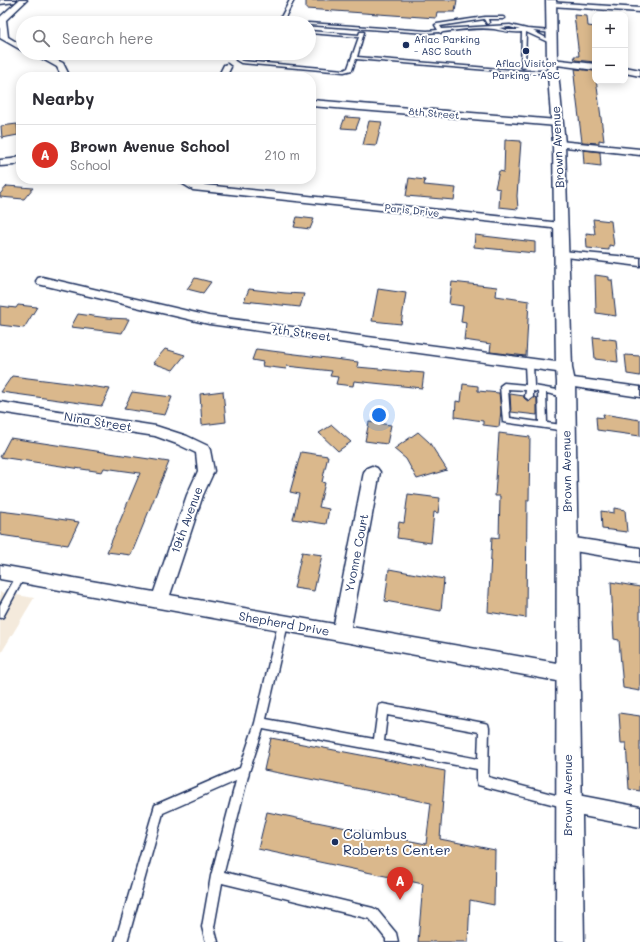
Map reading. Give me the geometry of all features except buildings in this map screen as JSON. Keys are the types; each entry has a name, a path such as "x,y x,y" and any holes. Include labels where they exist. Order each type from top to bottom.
{"street":[{"path":"0,2 12,0"},
{"path":"16,46 2,39 1,20 23,0"},
{"path":"551,2 640,10"},
{"name":"Brown Avenue","path":"551,2 552,67 559,144 566,428 570,942"},
{"path":"50,60 60,65 64,72"},
{"path":"224,72 227,67"},
{"path":"552,67 592,67"},
{"path":"628,71 640,73"},
{"name":"8th Street","path":"316,103 557,123"},
{"path":"559,144 640,152"},
{"path":"0,163 16,161"},
{"name":"Paris Drive","path":"188,184 193,187 561,226"},
{"path":"562,254 640,262"},
{"name":"7th Street","path":"42,281 209,320 529,364 565,381 640,392"},
{"name":"Nina Street","path":"0,407 156,431 193,445"},
{"name":"19th Avenue","path":"159,601 195,495 206,471 203,450 193,445"},
{"name":"Yvonne Court","path":"341,634 372,472"},
{"path":"568,544 640,555"},
{"name":"Shepherd Drive","path":"0,572 568,674"},
{"path":"568,803 640,817"}],"lane":[{"path":"284,16 292,0"},
{"path":"485,18 489,28"},
{"path":"441,32 437,24 485,18 504,18"},
{"path":"316,25 441,32 472,28 495,28 500,26 521,28 526,31 552,37"},
{"path":"238,60 241,62 344,71 350,69 363,28"},
{"path":"526,31 552,37"},
{"path":"522,67 526,31"},
{"path":"316,33 360,36"},
{"path":"354,58 524,72 552,67"},
{"path":"529,364 529,397"},
{"path":"565,381 542,390 504,386 506,420 566,428"},
{"path":"542,390 543,425"},
{"path":"529,414 529,423"},
{"path":"0,614 21,576"},
{"path":"212,942 208,927 217,876 244,772 260,723 283,624"},
{"path":"378,745 383,709 484,728 482,781 568,803"},
{"path":"260,723 483,765"},
{"path":"121,942 159,809 244,772"},
{"path":"217,876 372,914 392,936 392,942"}],"shaded area":[{"path":"0,592 34,598 0,655"}],"place":[{"name":"Aflac Parking - ASC South","path":"406,45"},
{"name":"Aflac Visitor Parking - ASC","path":"526,51"},
{"name":"Columbus Roberts Center","path":"335,842"},
{"name":"Brown Avenue School","path":"400,900"}]}
